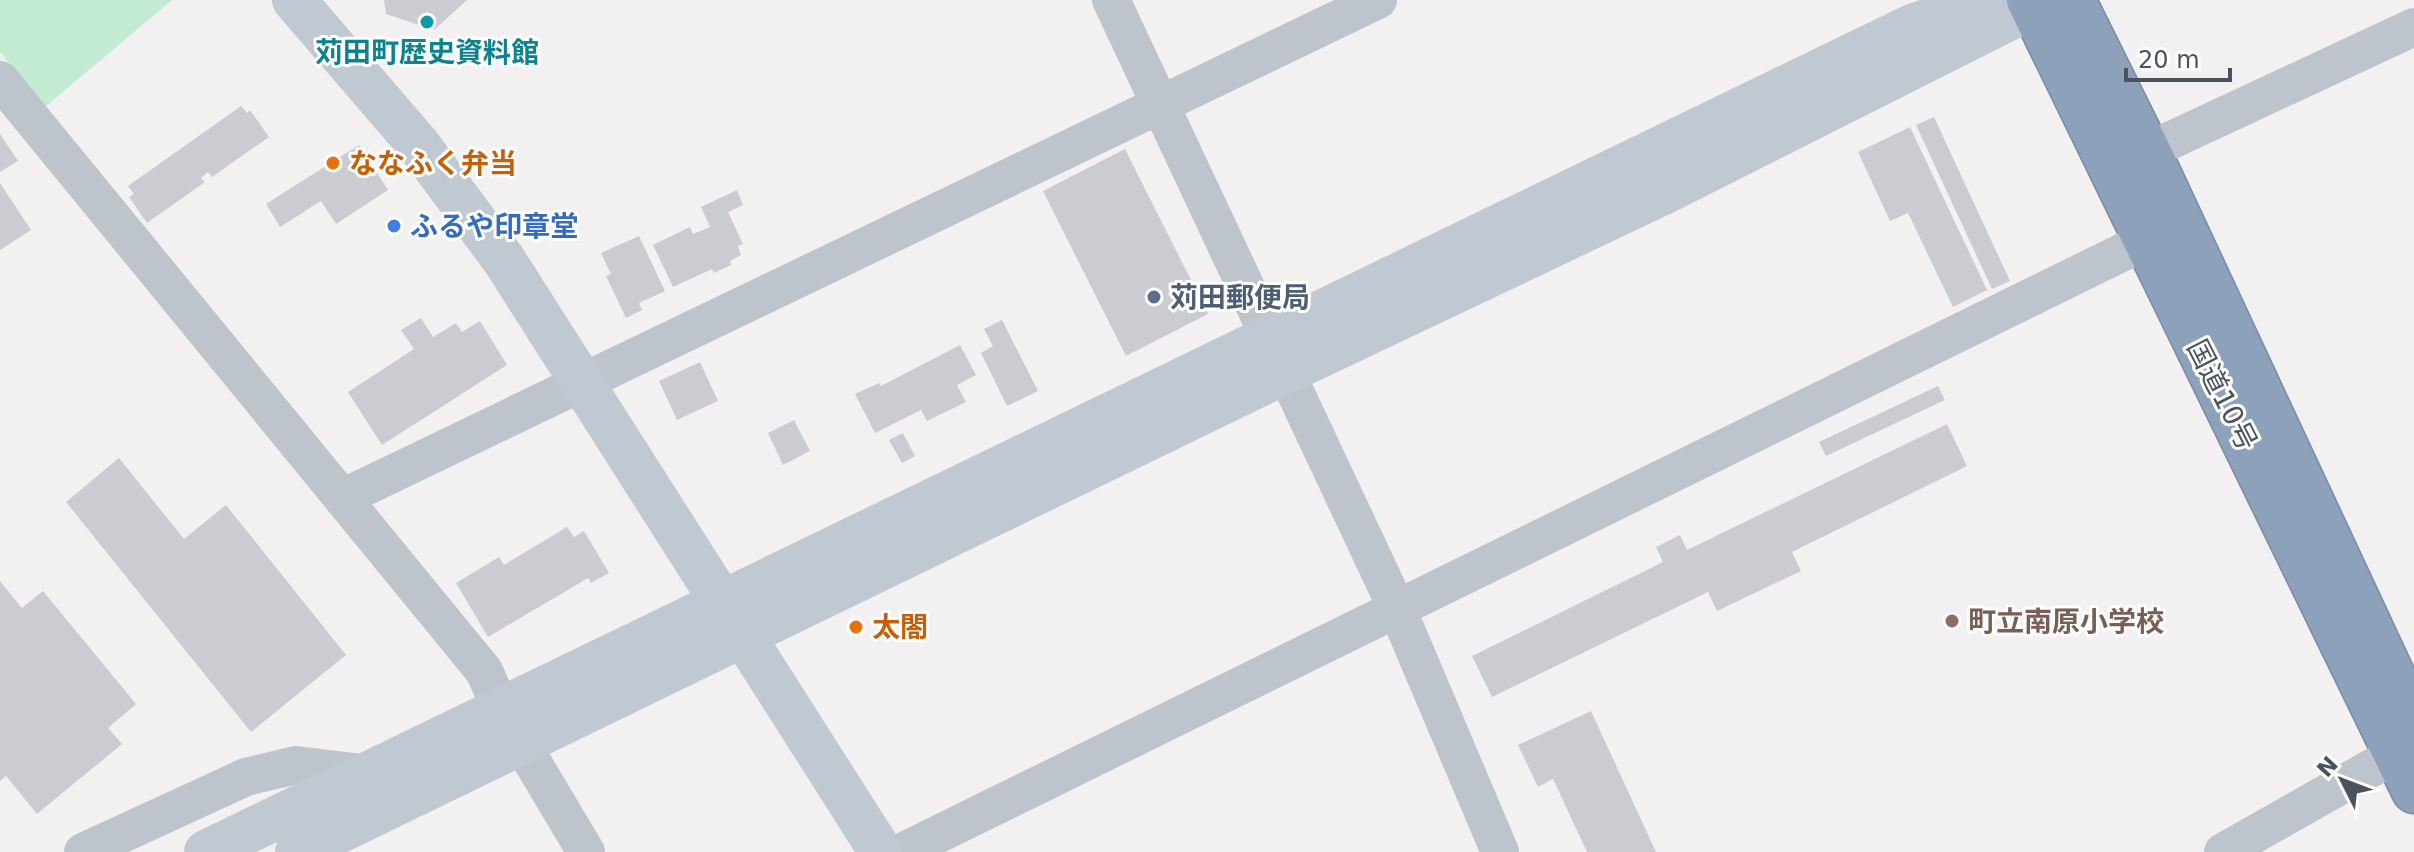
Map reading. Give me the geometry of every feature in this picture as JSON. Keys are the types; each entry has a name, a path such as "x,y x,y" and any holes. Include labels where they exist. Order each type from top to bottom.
{"highway":[{"name":"国道10号","path":"2043,2 2148,151 2164,232"},
{"name":"国道10号","path":"2043,2 2164,232 2409,752"}],"street":[{"path":"294,0 371,87 462,201 584,382 881,852"},
{"path":"1111,0 1158,106 1398,611 1500,852"},
{"path":"342,498 1378,0"},
{"path":"206,852 370,774 512,727 1277,356 1912,26 1987,0"},
{"path":"1277,356 1661,194 2043,2"},
{"path":"2148,151 2414,27"},
{"path":"0,80 484,671 512,727 586,852"},
{"path":"902,852 1398,611 2164,232"},
{"path":"297,852 345,839 512,727"},
{"path":"2223,852 2409,752"},
{"path":"83,852 246,777 296,765 370,774"}],"green space":[{"path":"0,0 172,0 45,107 0,52"}],"building":[{"name":"苅田町歴史資料館","path":"384,0 467,0 434,30 386,14"},
{"path":"241,106 247,113 250,110 269,137 212,177 208,172 201,178 205,182 147,223 129,197 134,194 128,186"},
{"path":"1934,117 2010,281 1992,289 1916,125"},
{"path":"1910,127 1987,290 1953,307 1908,213 1890,221 1858,152"},
{"path":"0,134 18,161 0,172"},
{"path":"359,145 388,190 336,224 321,201 280,227 266,204"},
{"path":"1125,149 1208,314 1126,356 1043,191"},
{"path":"0,183 31,230 0,250"},
{"path":"737,190 743,205 728,212 743,244 738,246 741,255 730,261 731,265 714,273 712,269 673,287 653,245 690,227 693,234 710,227 701,207"},
{"path":"639,236 665,291 639,303 642,310 626,318 606,276 611,274 601,253"},
{"path":"421,318 433,337 456,323 462,332 480,321 507,365 382,445 348,392 414,349 401,330"},
{"path":"1002,320 1038,391 1007,406 981,353 993,346 984,329"},
{"path":"960,345 976,375 957,385 966,402 927,421 921,410 875,433 855,394 879,383 881,386"},
{"path":"700,362 718,401 677,420 659,381"},
{"path":"1938,386 1945,400 1826,456 1819,442"},
{"path":"794,420 810,451 783,465 768,433"},
{"path":"1947,424 1967,466 1792,552 1801,571 1717,611 1708,592 1492,697 1472,656 1663,562 1656,547 1680,535 1687,550"},
{"path":"903,433 915,456 902,463 889,440"},
{"path":"119,458 184,539 226,505 346,655 251,732 66,502"},
{"path":"567,527 574,537 584,531 609,573 591,583 588,578 488,637 456,583 499,557 504,565"},
{"path":"0,581 22,608 43,591 136,704 108,728 122,744 37,814 6,776 0,781"},
{"path":"1591,711 1656,852 1587,852 1553,779 1538,787 1518,745"}],"place":[{"name":"苅田町歴史資料館","path":"427,22"},
{"name":"ななふく弁当","path":"333,163"},
{"name":"ふるや印章堂","path":"394,226"},
{"name":"苅田郵便局","path":"1154,297"},
{"name":"町立南原小学校","path":"1952,621"},
{"name":"太閤","path":"856,627"}]}
